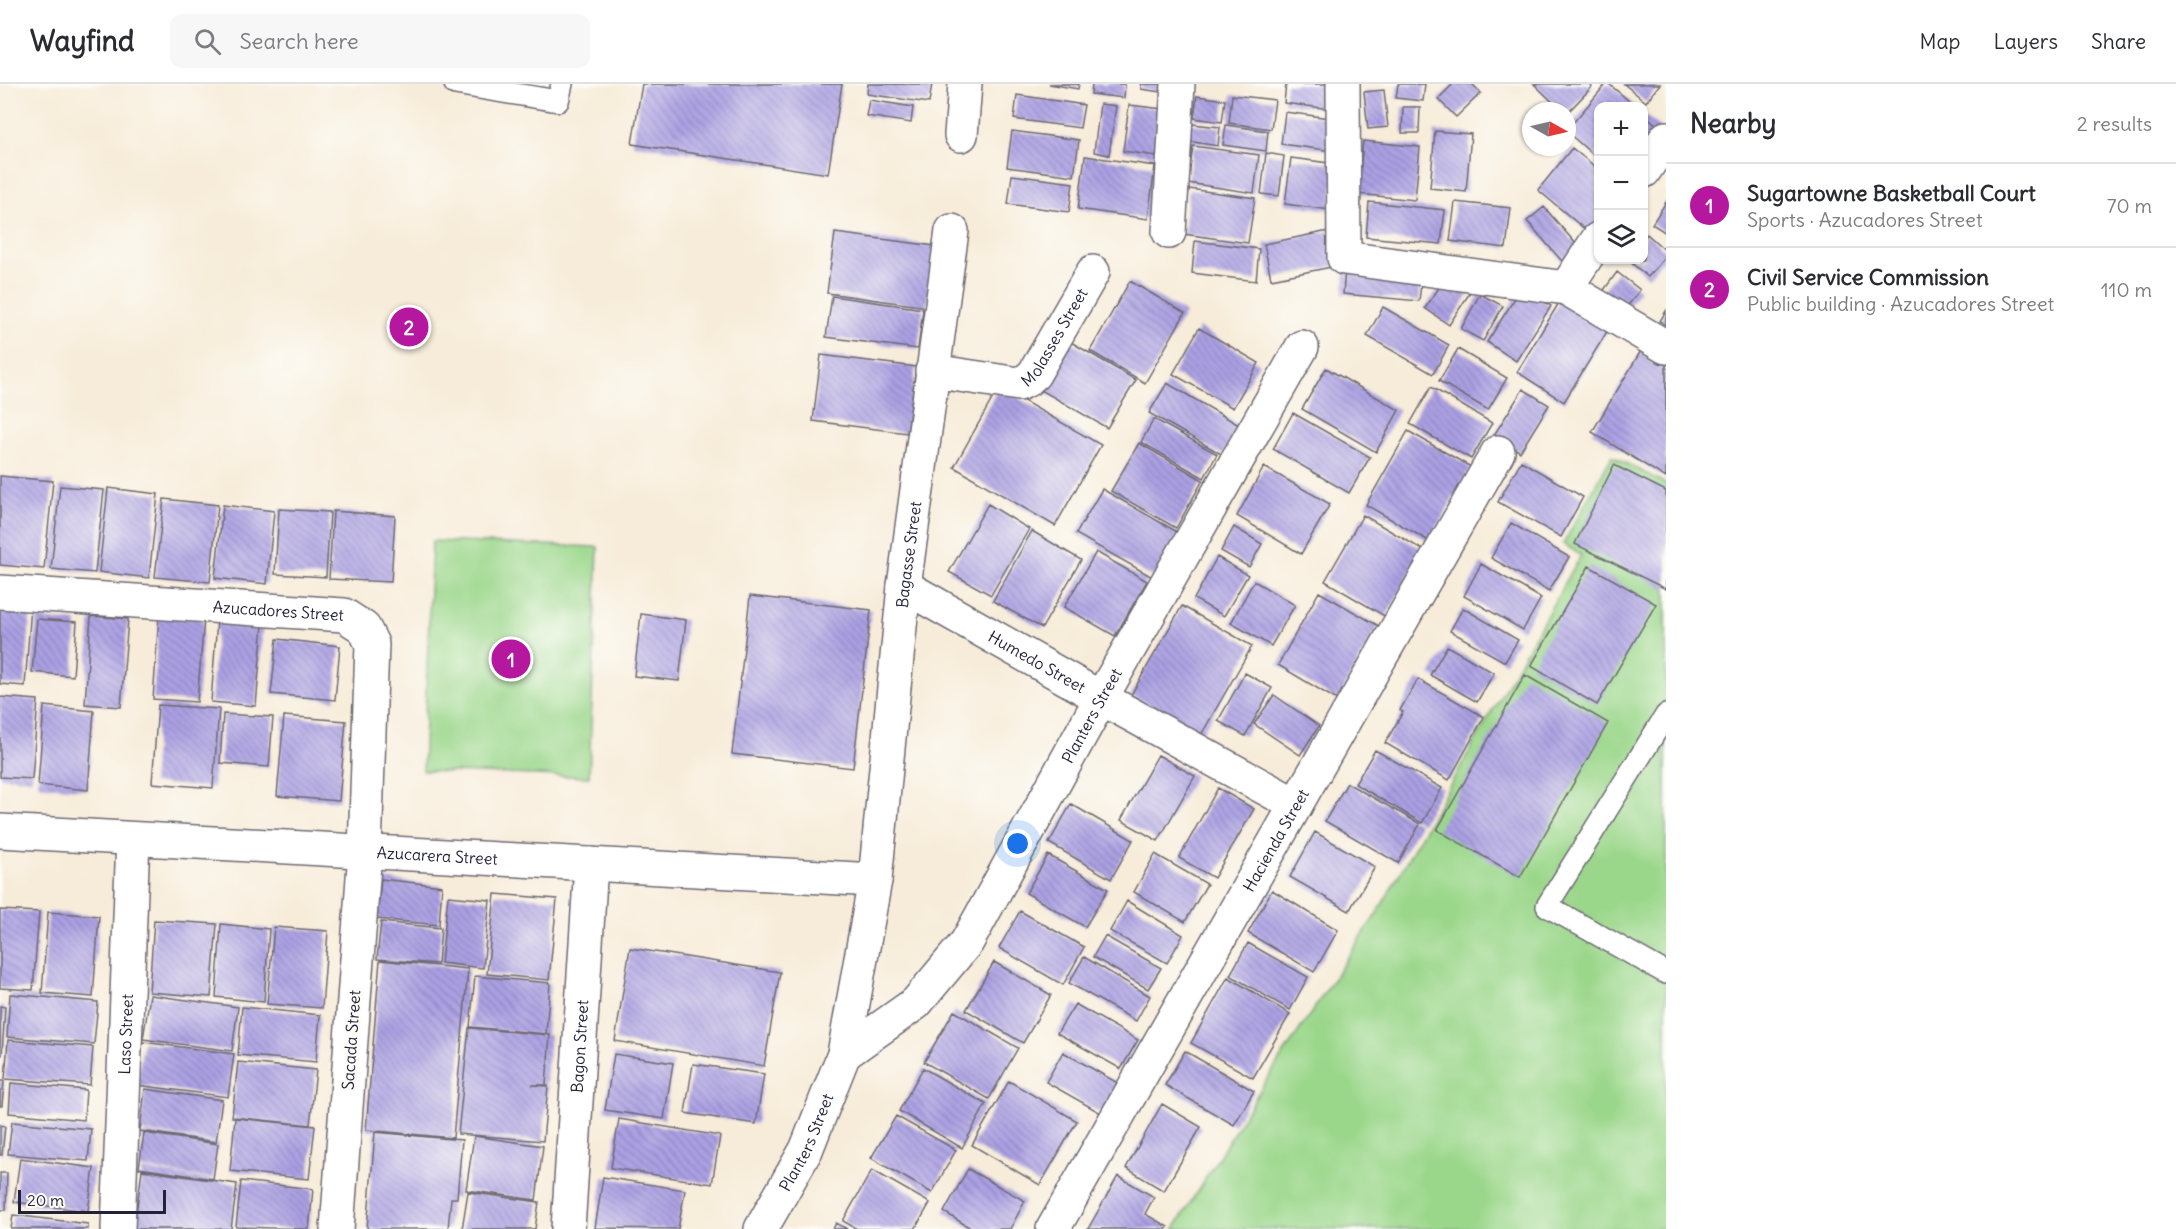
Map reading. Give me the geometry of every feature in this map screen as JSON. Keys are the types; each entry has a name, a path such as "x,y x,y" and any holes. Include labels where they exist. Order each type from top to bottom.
{"street":[{"path":"961,135 965,84"},
{"path":"1169,232 1178,84"},
{"path":"1343,84 1344,258 1566,288 1666,347"},
{"path":"1648,165 1666,138"},
{"name":"Bagasse Street","path":"875,880 904,586 952,231"},
{"path":"1566,288 1594,246"},
{"name":"Molasses Street","path":"932,370 1019,384 1028,380 1034,374 1093,272"},
{"name":"Planters Street","path":"844,1054 916,1003 967,942 1101,698 1302,347"},
{"name":"Hacienda Street","path":"1053,1229 1498,452"},
{"name":"Humedo Street","path":"904,586 1296,805"},
{"name":"Azucadores Street","path":"0,592 344,615 364,628 372,644 365,851"},
{"name":"Azucarera Street","path":"0,831 875,880"},
{"name":"Laso Street","path":"118,1229 133,839"},
{"name":"Sacada Street","path":"337,1229 365,851"},
{"name":"Bagon Street","path":"568,1229 591,864"},
{"name":"Planters Street","path":"761,1229 806,1150 844,1054 875,880"}],"lane":[{"path":"456,84 558,101 561,84"},
{"path":"1666,715 1547,906 1666,973"}],"green space":[{"path":"1612,456 1666,484 1666,1229 1174,1229 1267,1079 1376,915 1581,555 1563,544"},
{"path":"432,541 598,547 589,777 423,771"}],"building":[{"path":"642,84 842,84 828,174 632,144"},
{"path":"868,84 932,84 929,103 867,94"},
{"path":"1049,84 1079,84 1078,89"},
{"path":"1092,84 1125,84 1124,98 1091,94"},
{"path":"1141,84 1168,84 1167,93 1141,89"},
{"path":"1286,84 1333,84 1330,109 1284,103"},
{"path":"1398,84 1425,84 1423,101 1396,98"},
{"path":"1453,84 1472,84 1481,93 1456,117 1438,99"},
{"path":"1534,84 1589,84 1592,87 1576,104 1553,102"},
{"path":"1606,84 1630,102 1594,102 1594,156 1576,140 1576,119"},
{"path":"1624,84 1660,84 1646,102"},
{"path":"1384,90 1388,127 1368,129 1364,92"},
{"path":"1017,95 1084,105 1080,128 1014,119"},
{"path":"1232,95 1275,100 1271,129 1229,123"},
{"path":"1197,96 1225,100 1222,122 1194,118"},
{"path":"869,100 913,107 911,123 866,116"},
{"path":"1100,104 1116,106 1109,155 1094,152"},
{"path":"1129,105 1163,109 1156,156 1123,151"},
{"path":"1403,107 1420,107 1419,133 1402,133"},
{"path":"1285,112 1337,119 1333,151 1281,144"},
{"path":"1648,117 1664,131 1648,150"},
{"path":"1183,123 1220,127 1218,146 1181,140"},
{"path":"1226,125 1268,131 1266,151 1223,145"},
{"path":"1012,131 1079,140 1074,176 1007,167"},
{"path":"1435,131 1471,134 1466,192 1430,188"},
{"path":"1363,141 1420,147 1415,200 1358,194"},
{"path":"1193,146 1259,155 1254,193 1188,183"},
{"path":"1576,151 1594,166 1593,236 1538,190 1566,156 1576,156"},
{"path":"1266,153 1284,156 1279,196 1261,194"},
{"path":"1085,156 1155,166 1148,219 1078,209"},
{"path":"1291,158 1336,164 1330,210 1285,204"},
{"path":"1012,175 1073,183 1069,212 1008,204"},
{"path":"1189,189 1255,198 1248,243 1184,234"},
{"path":"1369,202 1445,210 1441,244 1366,237"},
{"path":"1455,202 1511,208 1506,248 1450,241"},
{"path":"1666,202 1666,233 1652,224"},
{"path":"1544,207 1583,252 1567,267 1527,221"},
{"path":"1329,231 1337,266 1271,279 1264,244"},
{"path":"835,233 935,246 927,307 827,293"},
{"path":"1648,235 1666,251 1666,256 1648,277 1633,264 1648,264"},
{"path":"1195,241 1259,249 1256,281 1192,273"},
{"path":"1345,269 1422,276 1419,301 1343,294"},
{"path":"1617,272 1640,290 1623,312 1601,294"},
{"path":"1448,275 1471,291 1449,325 1425,308"},
{"path":"1130,281 1185,313 1145,383 1090,351"},
{"path":"1522,287 1551,306 1516,361 1487,342"},
{"path":"1480,294 1503,306 1483,341 1461,329"},
{"path":"832,296 923,309 918,349 826,337"},
{"path":"1560,301 1608,330 1564,402 1517,372"},
{"path":"1383,307 1449,345 1433,374 1367,336"},
{"path":"1666,311 1666,325 1660,321"},
{"path":"1199,328 1259,363 1233,408 1173,374"},
{"path":"1069,341 1136,380 1107,428 1041,390"},
{"path":"1458,349 1507,378 1488,410 1439,381"},
{"path":"1642,349 1666,364 1666,478 1592,432"},
{"path":"821,355 916,367 907,433 813,421"},
{"path":"1326,368 1399,410 1376,452 1302,409"},
{"path":"1167,383 1239,425 1223,455 1149,413"},
{"path":"999,387 1101,445 1055,526 954,467"},
{"path":"1431,387 1492,423 1471,459 1410,424"},
{"path":"1523,389 1549,405 1520,452 1494,435"},
{"path":"1293,413 1370,457 1349,493 1273,449"},
{"path":"1154,419 1217,454 1204,478 1141,442"},
{"path":"1408,431 1471,467 1429,541 1366,505"},
{"path":"1139,443 1203,480 1176,528 1111,491"},
{"path":"1521,461 1583,497 1561,537 1498,502"},
{"path":"1614,465 1666,491 1666,589 1575,544"},
{"path":"1264,467 1330,504 1301,554 1237,516"},
{"path":"0,476 53,481 44,569 0,565"},
{"path":"60,486 104,490 95,573 51,569"},
{"path":"108,488 158,494 149,578 99,572"},
{"path":"1102,489 1179,533 1154,578 1076,534"},
{"path":"164,499 218,505 210,582 155,577"},
{"path":"988,504 1029,529 991,595 949,572"},
{"path":"223,505 274,511 267,584 215,578"},
{"path":"279,509 330,512 326,577 275,574"},
{"path":"333,511 395,516 391,582 329,579"},
{"path":"1363,515 1423,550 1386,617 1325,581"},
{"path":"1511,523 1569,557 1549,591 1491,558"},
{"path":"1234,527 1262,544 1249,567 1221,551"},
{"path":"1032,531 1081,560 1042,628 993,601"},
{"path":"1096,552 1147,581 1115,636 1064,607"},
{"path":"1217,557 1248,575 1224,616 1194,599"},
{"path":"1481,564 1541,598 1523,630 1464,596"},
{"path":"1589,566 1656,604 1597,705 1531,666"},
{"path":"1254,581 1295,605 1271,646 1231,623"},
{"path":"1319,592 1379,626 1337,700 1278,665"},
{"path":"750,596 871,610 853,768 732,754"},
{"path":"0,604 31,606 25,686 0,684"},
{"path":"1182,606 1252,646 1201,735 1131,695"},
{"path":"1463,608 1518,640 1505,662 1450,631"},
{"path":"641,614 686,620 679,681 634,676"},
{"path":"91,616 128,619 121,707 85,704"},
{"path":"159,616 204,619 197,702 153,699"},
{"path":"37,619 77,622 73,676 32,672"},
{"path":"217,620 263,624 256,706 211,702"},
{"path":"277,639 340,646 335,700 271,694"},
{"path":"1447,646 1494,673 1477,702 1430,675"},
{"path":"1245,673 1272,688 1245,736 1218,721"},
{"path":"1525,675 1608,723 1520,877 1437,830"},
{"path":"1418,679 1484,717 1449,780 1385,743"},
{"path":"1274,695 1319,726 1300,755 1254,724"},
{"path":"0,697 38,700 32,779 0,777"},
{"path":"158,705 219,709 213,788 152,783"},
{"path":"44,706 94,711 88,790 38,785"},
{"path":"223,714 273,717 269,767 220,763"},
{"path":"284,716 346,721 339,801 277,796"},
{"path":"1375,750 1442,788 1422,823 1355,784"},
{"path":"1158,755 1195,776 1158,841 1121,820"},
{"path":"1347,783 1420,824 1398,863 1325,821"},
{"path":"1218,788 1254,809 1214,878 1179,858"},
{"path":"1071,804 1133,840 1111,879 1049,843"},
{"path":"1315,832 1375,867 1349,911 1290,877"},
{"path":"1155,854 1207,884 1185,922 1134,892"},
{"path":"1048,855 1108,889 1085,927 1026,893"},
{"path":"381,879 442,886 439,925 377,919"},
{"path":"1272,890 1338,930 1314,972 1248,933"},
{"path":"495,894 557,899 549,980 487,974"},
{"path":"448,896 490,900 483,968 441,963"},
{"path":"1127,901 1183,935 1167,963 1110,931"},
{"path":"0,910 39,912 33,990 0,988"},
{"path":"1020,911 1084,947 1063,985 999,948"},
{"path":"48,912 99,916 93,997 42,993"},
{"path":"154,920 217,924 211,997 149,992"},
{"path":"381,922 441,928 438,964 377,959"},
{"path":"221,924 269,929 264,1002 216,997"},
{"path":"274,927 328,931 322,1008 267,1004"},
{"path":"1105,936 1161,968 1148,989 1093,957"},
{"path":"1248,943 1308,977 1290,1010 1230,975"},
{"path":"630,948 780,972 764,1066 615,1041"},
{"path":"1084,957 1150,996 1136,1021 1069,983"},
{"path":"380,960 468,969 453,1138 366,1130"},
{"path":"994,962 1051,995 1023,1043 966,1010"},
{"path":"475,976 550,983 546,1034 470,1027"},
{"path":"1228,977 1290,1014 1253,1078 1191,1043"},
{"path":"10,994 98,1002 94,1044 7,1037"},
{"path":"150,995 238,1007 232,1051 143,1039"},
{"path":"1075,1004 1138,1040 1121,1069 1057,1033"},
{"path":"0,1006 5,1007 2,1055 0,1055"},
{"path":"242,1007 320,1015 316,1062 238,1055"},
{"path":"954,1011 1018,1048 989,1099 924,1062"},
{"path":"469,1028 550,1035 546,1085 532,1085 548,1086 543,1141 458,1134"},
{"path":"8,1040 93,1047 90,1085 5,1079"},
{"path":"143,1042 234,1054 228,1097 137,1085"},
{"path":"1185,1051 1254,1091 1234,1125 1165,1085"},
{"path":"1063,1052 1123,1086 1106,1116 1046,1082"},
{"path":"614,1054 673,1063 664,1119 605,1110"},
{"path":"238,1062 316,1070 310,1125 232,1117"},
{"path":"693,1064 764,1074 756,1124 685,1113"},
{"path":"923,1068 986,1104 962,1148 899,1111"},
{"path":"0,1081 4,1081 2,1106 0,1106"},
{"path":"1009,1081 1077,1121 1040,1185 972,1145"},
{"path":"11,1083 86,1090 84,1120 9,1113"},
{"path":"145,1089 222,1100 216,1142 140,1131"},
{"path":"1162,1104 1201,1127 1164,1191 1126,1168"},
{"path":"896,1116 956,1150 932,1193 871,1158"},
{"path":"235,1118 315,1126 309,1179 230,1171"},
{"path":"619,1119 720,1136 712,1184 611,1168"},
{"path":"12,1122 91,1129 88,1161 8,1154"},
{"path":"0,1125 5,1126 2,1155 0,1155"},
{"path":"375,1132 462,1140 457,1198 451,1198 448,1229 367,1229"},
{"path":"144,1133 218,1144 213,1179 139,1168"},
{"path":"474,1136 543,1146 536,1200 466,1190"},
{"path":"20,1158 94,1168 88,1211 14,1202"},
{"path":"968,1169 1025,1201 1010,1229 972,1229 944,1212"},
{"path":"142,1170 237,1184 231,1229 134,1229"},
{"path":"872,1170 930,1203 915,1229 857,1229 843,1221"},
{"path":"0,1173 7,1173 6,1210 0,1210"},
{"path":"1118,1176 1154,1197 1145,1214 1168,1227 1167,1229 1088,1229"},
{"path":"603,1177 685,1190 678,1229 595,1228"},
{"path":"241,1181 313,1189 309,1229 236,1227"},
{"path":"468,1192 539,1202 535,1229 462,1229"},
{"path":"13,1215 88,1224 88,1229 11,1229"},
{"path":"836,1223 847,1229 833,1229"}],"place":[{"name":"Civil Service Commission","path":"409,327"},
{"name":"Sugartowne Basketball Court","path":"511,659"}]}
